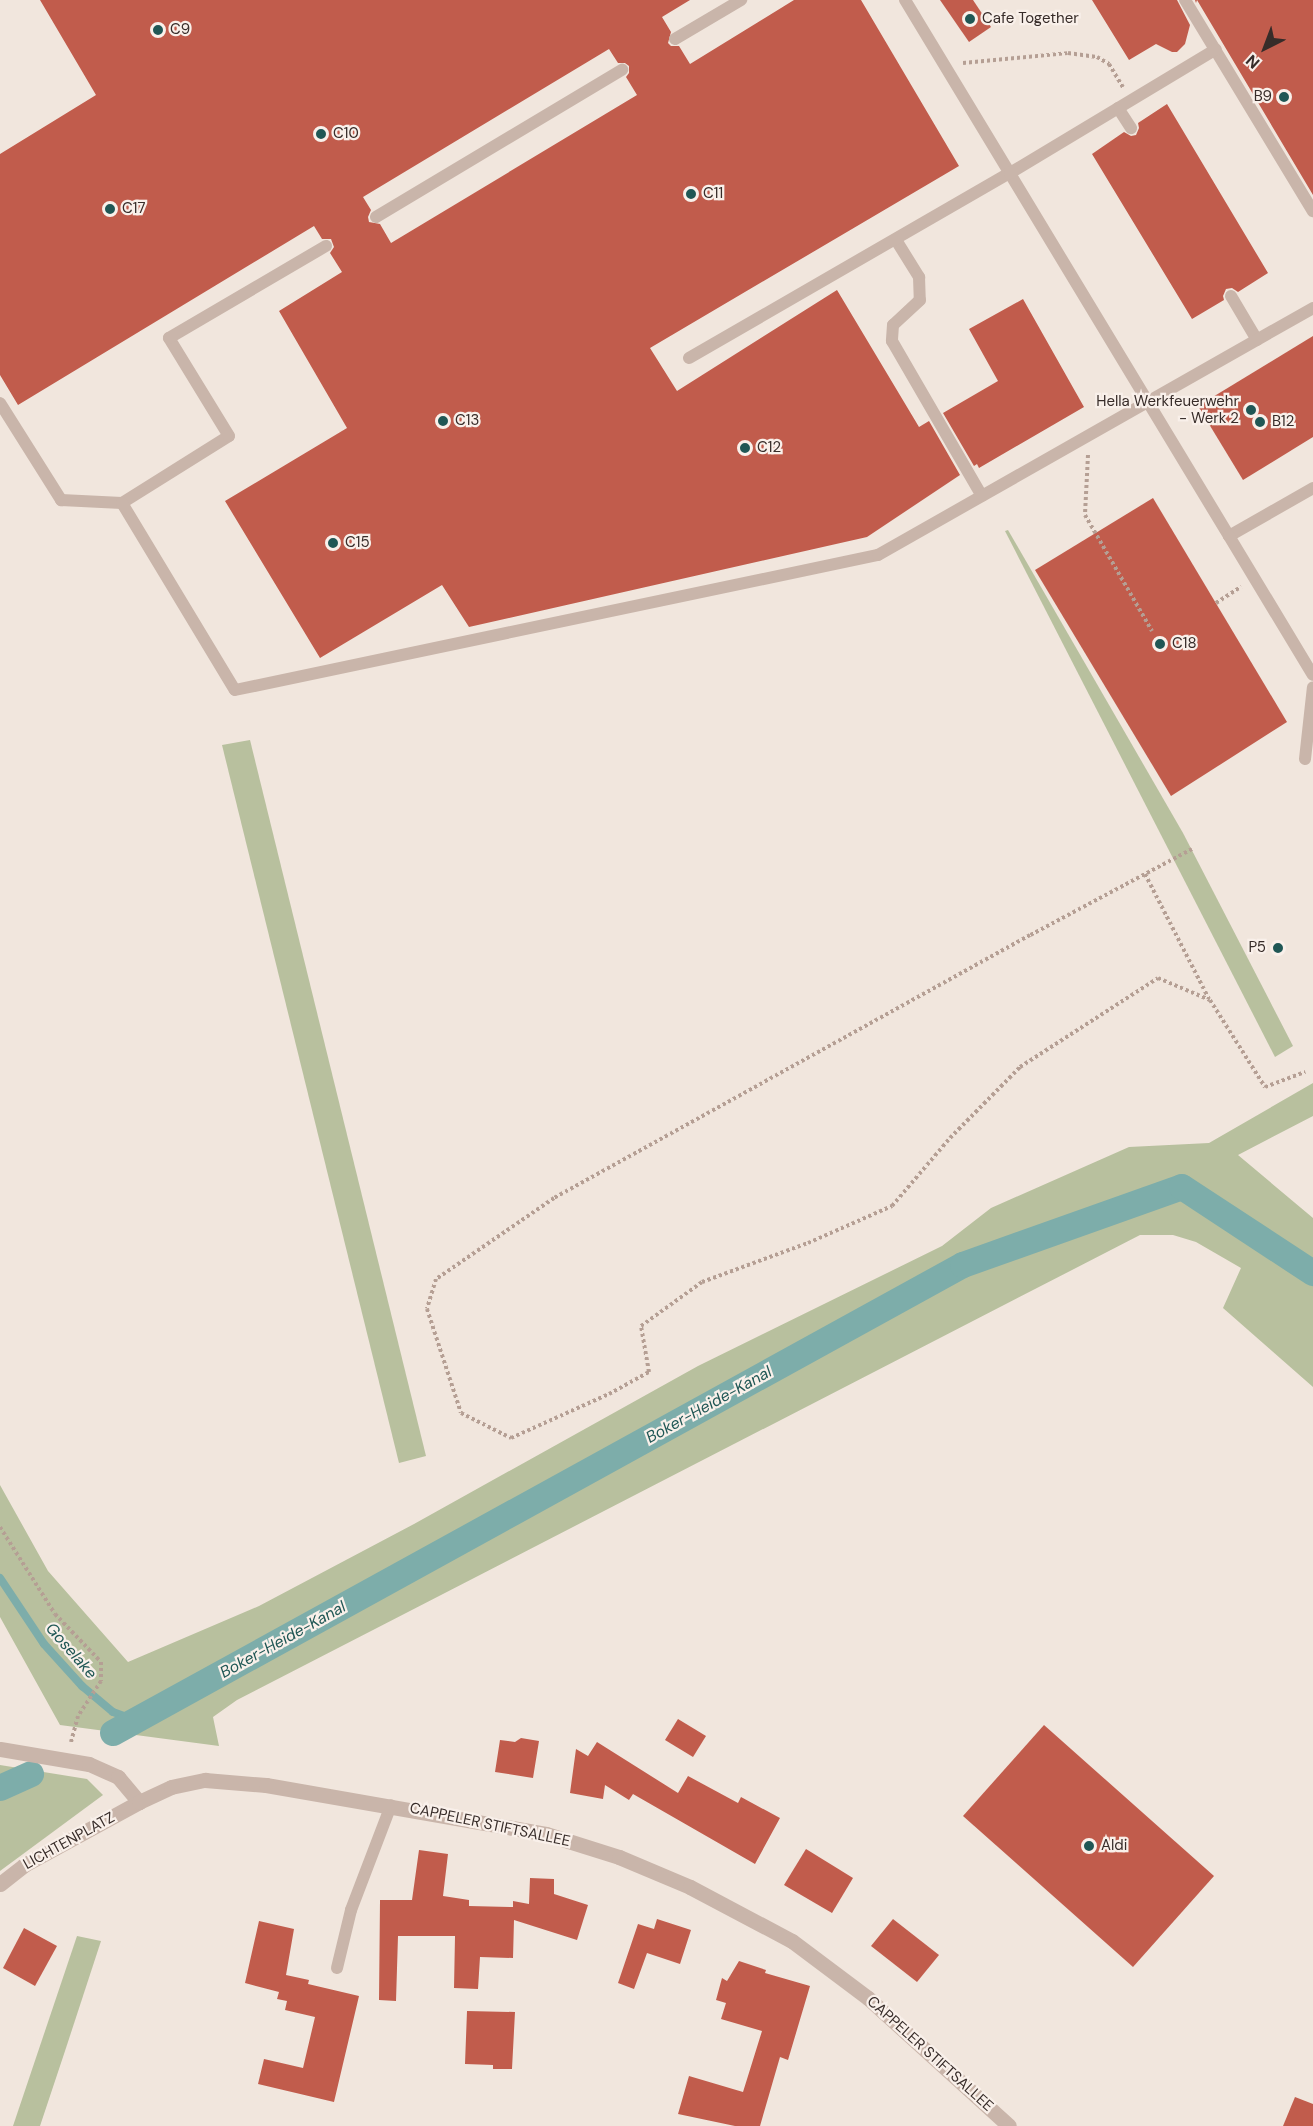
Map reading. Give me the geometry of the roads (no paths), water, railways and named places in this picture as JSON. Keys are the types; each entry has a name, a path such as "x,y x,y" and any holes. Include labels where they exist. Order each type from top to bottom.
{"street":[{"path":"0,1749 89,1764 118,1777 139,1802"},
{"name":"CAPPELER STIFTSALLEE","path":"139,1802 171,1787 205,1780 243,1781 391,1805 546,1834 619,1857 690,1887 792,1941 858,1991 1009,2126"},
{"name":"LICHTENPLATZ","path":"0,1884 24,1865 139,1802"}],"lane":[{"path":"675,39 741,0"},
{"path":"905,0 1313,675"},
{"path":"1185,0 1313,211"},
{"path":"689,358 896,240 1216,50"},
{"path":"376,217 622,70"},
{"path":"1118,108 1131,128"},
{"path":"896,240 919,277 920,300 893,325 892,341 982,496"},
{"path":"0,403 4,416 62,500 122,503 229,436 169,339 326,246"},
{"path":"1231,296 1257,340"},
{"path":"122,503 235,690 878,555 1313,308"},
{"path":"1229,536 1313,488"},
{"path":"1305,759 1313,687"},
{"path":"337,1968 351,1911 391,1805"}],"waterway":[{"name":"Boker-Heide-Kanal","path":"113,1733 963,1265 1182,1187 1313,1273"},
{"name":"Goselake","path":"0,1578 44,1644 82,1686 113,1712 138,1721"},
{"name":"Boker-Heide-Kanal","path":"0,1788 31,1774"}],"place":[{"name":"Cafe Together","path":"970,19"},
{"name":"C9","path":"158,30"},
{"name":"B9","path":"1284,97"},
{"name":"C10","path":"321,134"},
{"name":"C11","path":"691,194"},
{"name":"C17","path":"110,209"},
{"name":"Hella Werkfeuerwehr - Werk 2","path":"1251,410"},
{"name":"C13","path":"443,421"},
{"name":"B12","path":"1260,422"},
{"name":"C12","path":"745,448"},
{"name":"C15","path":"333,543"},
{"name":"C18","path":"1160,644"},
{"name":"P5","path":"1278,948"},
{"name":"Aldi","path":"1089,1846"}]}
